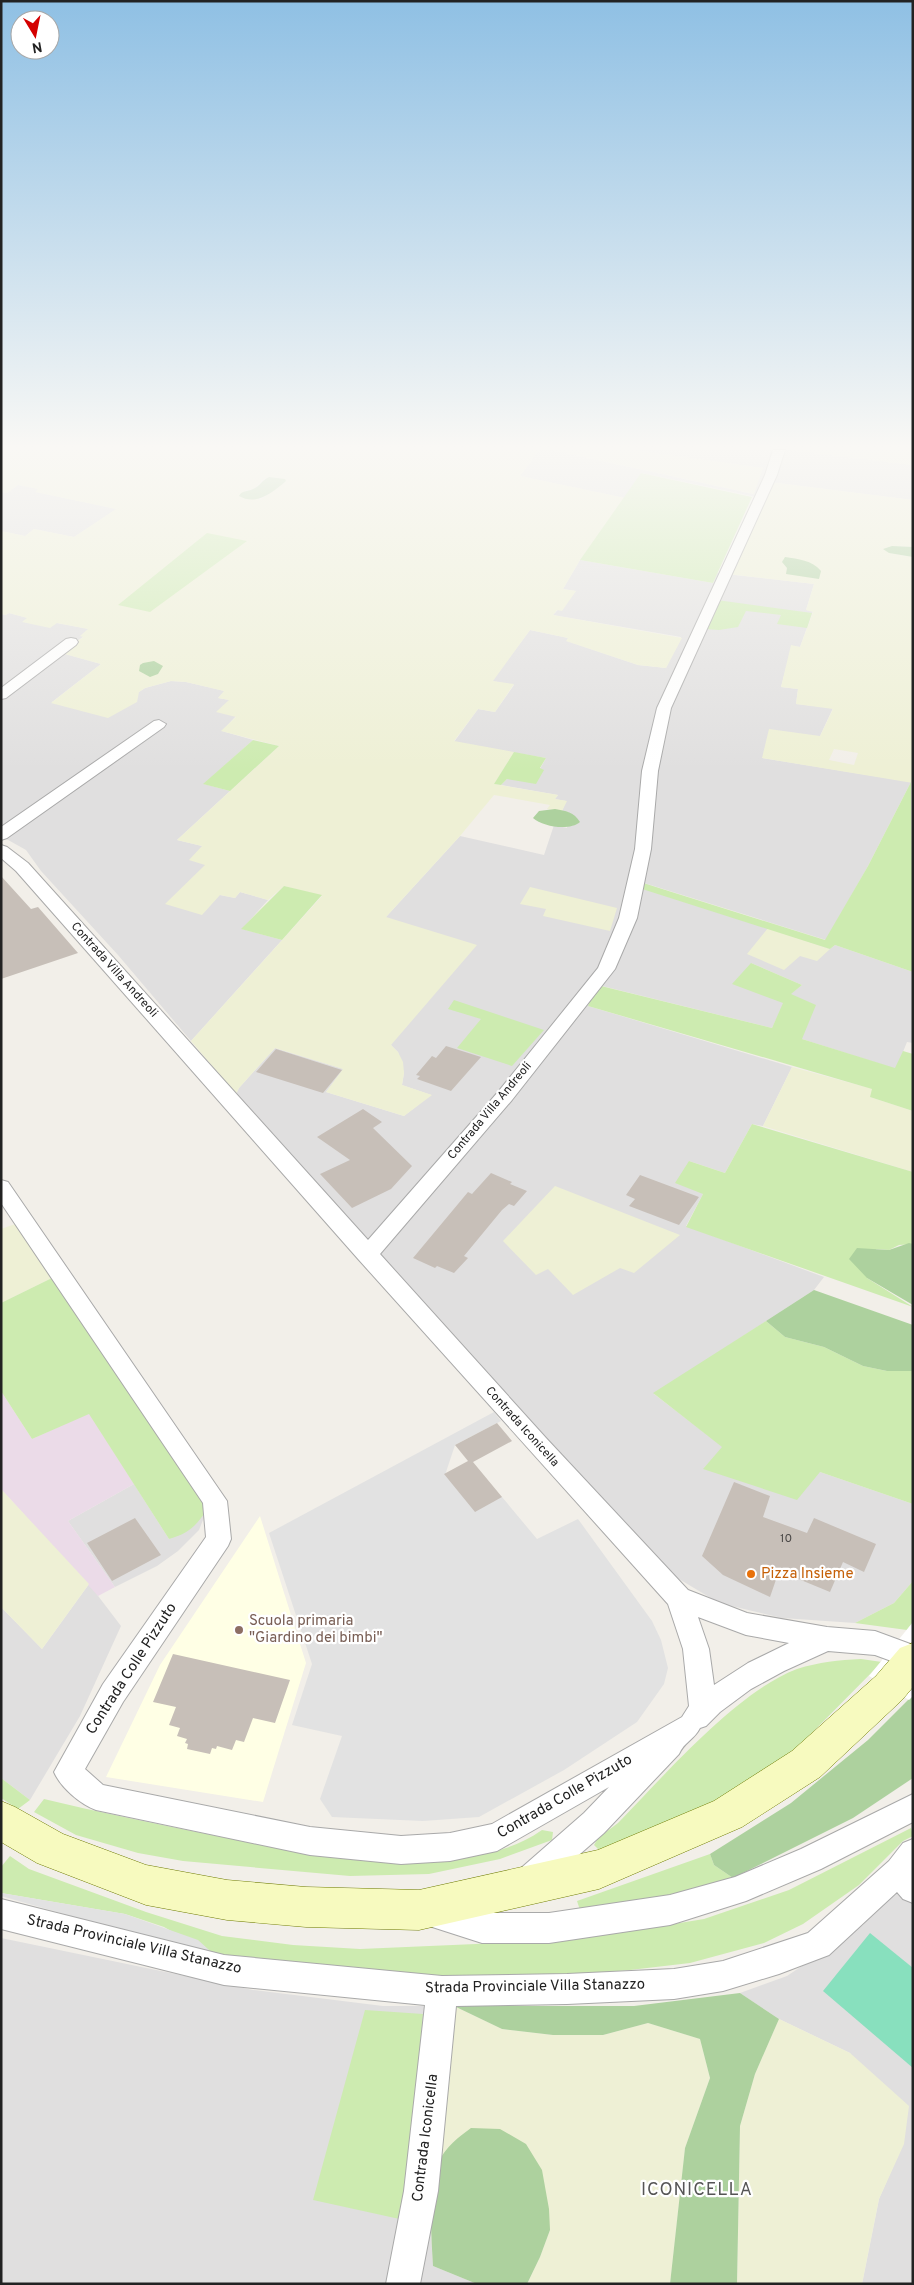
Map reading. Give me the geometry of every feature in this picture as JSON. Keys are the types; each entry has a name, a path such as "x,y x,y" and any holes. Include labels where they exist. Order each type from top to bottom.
{"main road":[{"path":"1,1820 51,1849 146,1885 235,1901 306,1907 419,1910 518,1889 599,1869 728,1814 806,1764 888,1688 913,1658"}],"street":[{"name":"Contrada Villa Andreoli","path":"1,850 22,867 367,1254 505,1096 606,969 628,918 643,849 650,771 664,708 732,557"},
{"path":"1,694 71,642"},
{"path":"1,835 159,724"},
{"name":"Contrada Colle Pizzuto","path":"1,1187 215,1502 219,1538 113,1693 68,1772 96,1797 310,1841 401,1850 450,1847 497,1837 694,1719"},
{"name":"Contrada Iconicella","path":"367,1254 679,1598 696,1649 694,1719"},
{"name":"Contrada Iconicella","path":"679,1598 746,1624 827,1639 875,1643 913,1658"},
{"path":"518,1889 594,1823 694,1719 734,1686 774,1662 827,1639"},
{"path":"419,1910 482,1928 549,1928 670,1910 736,1891 811,1858 913,1807"},
{"name":"Strada Provinciale Villa Stanazzo","path":"1,1914 224,1970 442,1991 567,1989 674,1984 723,1976 779,1960 818,1944 908,1871"},
{"name":"Contrada Iconicella","path":"403,2284 422,2191 442,1991"}],"shaded area":[{"path":"1,557 582,557 563,589 576,591 562,611 557,610 553,615 682,638 666,668 638,665 566,641 568,638 530,630 493,681 514,684 495,712 478,709 454,741 514,752 494,784 558,795 555,799 567,801 562,811 547,809 550,805 494,795 460,836 386,917 477,945 391,1045 398,1052 403,1062 402,1085 432,1095 404,1116 326,1092 343,1069 275,1048 239,1088 236,1094 191,1041 322,896 284,886 268,900 240,892 235,898 220,895 202,915 165,904 205,865 189,860 202,846 177,840 279,746 221,731 236,717 216,712 229,700 218,698 224,691 186,682 171,681 145,688 139,692 137,702 108,718 51,703 101,664 61,653 83,637 80,636 88,629 57,623 50,628 22,622 27,618 9,613 6,615 1,614"},
{"path":"735,557 913,557 913,783 762,758 769,729 820,736 833,709 796,704 798,689 781,687 791,645 800,647 813,612 806,610 814,584 727,574","holes":["834,749 858,753 854,765 829,760"]},
{"path":"580,560 713,583 717,573 814,584 806,610 813,611 800,647 792,646 781,687 798,689 796,704 833,708 820,736 762,758 911,782 868,866 826,940 641,882 830,949 835,945 913,972 913,1043 907,1042 896,1069 802,1039 790,994 802,985 751,963 784,1003 772,1028 598,985 588,1006 792,1067 763,1126 752,1124 725,1173 689,1161 703,1194 686,1226 824,1277 814,1290 654,1394 723,1447 704,1469 820,1472 913,1504 913,1581 894,1603 855,1623 782,1618 719,1603 674,1576 634,1537 236,1094 239,1088 275,1048 344,1069 326,1092 404,1116 431,1095 402,1085 404,1073 398,1052 391,1045 386,917 460,836 544,855 554,825 567,828 569,812 562,811 566,801 555,799 558,795 501,785 507,779 543,770 540,769 546,758 454,742 478,709 495,712 514,685 492,681 530,630 568,638 567,641 638,665 666,668 681,637 553,615 576,591 563,589"},
{"path":"9,613 28,618 23,622 57,623 89,629 84,636 62,653 101,664 52,702 139,692 145,688 171,681 186,682 225,691 218,698 230,700 236,716 222,731 253,740 204,784 230,791 177,840 202,846 205,864 220,895 235,898 240,892 268,900 242,929 282,940 191,1041 118,955 41,871 26,850 1,836 1,614 6,615"},
{"path":"530,887 617,908 610,931 543,916 546,909 520,904"},
{"path":"768,928 830,949 817,961 800,956 784,970 747,954"},
{"path":"792,1067 873,1089 870,1097 913,1111 913,1172 763,1126"},
{"path":"555,1186 680,1235 634,1273 620,1268 573,1295 548,1269 536,1275 503,1241"},
{"path":"21,1222 56,1276 1,1303 1,1229"},
{"path":"1,1391 32,1439 89,1413 134,1484 68,1521 115,1587 98,1596 1,1489"},
{"path":"494,1412 501,1421 455,1445 445,1475 502,1497 537,1539 578,1519 652,1621 661,1640 668,1668 664,1684 637,1722 564,1770 479,1817 423,1821 332,1817 320,1799 342,1736 292,1725 312,1664 269,1533"},
{"path":"134,1484 169,1539 207,1510 199,1530 178,1551 157,1566 115,1587 68,1521"},
{"path":"1,1489 89,1584 42,1649 1,1607"},
{"name":"Scuola primaria \"Giardino dei bimbi\"","path":"260,1516 306,1663 263,1802 106,1777 160,1665"},
{"path":"89,1584 121,1626 80,1716 30,1800 1,1778 1,1607 42,1649"},
{"path":"913,1863 913,2284 862,2284 879,2199 903,2144 850,2053 779,2019 740,1993 787,1976 863,1925 899,1884"},
{"path":"1,1893 125,1914 198,1940 218,1958 1,1896"},
{"path":"1,1938 253,1990 383,2006 454,2006 430,2216 433,2266 477,2284 1,2284"},
{"path":"454,2006 502,2029 553,2035 603,2035 648,2023 700,2039 710,2078 685,2148 670,2284 527,2284 550,2230 440,2160"},
{"path":"779,2019 850,2053 909,2106 904,2144 879,2199 862,2284 737,2284 740,2126 755,2074"}],"green space":[{"path":"178,557 226,557 150,612 118,605"},
{"path":"582,557 725,557 713,583 580,560"},
{"path":"785,557 813,564 821,571 819,579 786,574 787,568 782,562"},
{"path":"717,600 812,613 807,628 777,624 781,615 746,611 738,627 719,630 705,629"},
{"path":"154,661 163,666 158,674 150,677 139,671 140,665 143,663"},
{"path":"253,740 279,746 230,791 203,784"},
{"path":"514,752 546,758 540,768 544,770 536,784 507,779 501,785 494,784"},
{"path":"911,782 913,972 835,945 830,949 639,888 640,882 825,940 868,866"},
{"path":"555,809 572,814 580,822 576,825 556,827 543,824 533,818 539,811"},
{"path":"284,886 322,895 282,940 241,929"},
{"path":"751,963 802,985 791,994 816,1005 802,1039 895,1068 903,1051 913,1054 913,1111 870,1097 872,1089 588,1006 597,985 772,1028 783,1003 732,984"},
{"path":"454,1000 544,1030 512,1066 457,1048 481,1019 448,1009"},
{"path":"752,1124 913,1172 913,1244 899,1245 889,1250 876,1249 867,1278 913,1307 686,1227 703,1194 675,1183 689,1161 725,1173"},
{"path":"909,1243 913,1244 913,1305 867,1278 849,1259 857,1248 889,1250"},
{"path":"56,1276 194,1482 207,1510 187,1532 169,1539 89,1414 32,1439 1,1391 1,1303"},
{"path":"814,1290 913,1325 913,1371 887,1371 863,1366 824,1347 785,1337 766,1321"},
{"path":"766,1321 785,1337 824,1347 863,1366 887,1371 913,1371 913,1504 820,1472 797,1500 703,1469 722,1447 653,1393"},
{"path":"913,1581 913,1622 907,1630 855,1623 894,1603"},
{"path":"861,1659 882,1662 799,1746 728,1796 602,1853 594,1845 598,1838 618,1823 702,1737 750,1696 774,1680 797,1669 829,1662"},
{"path":"913,1695 913,1778 853,1818 733,1878 714,1865 710,1854 791,1803 868,1740"},
{"path":"1,1778 30,1800 18,1809 1,1798"},
{"path":"44,1799 303,1853 366,1861 431,1861 465,1857 505,1848 524,1841 542,1830 553,1832 552,1840 500,1859 429,1874 350,1876 183,1861 138,1853 76,1835 34,1812"},
{"path":"911,1828 913,1836 903,1841 859,1885 803,1924 764,1943 690,1963 485,1982 218,1958 164,1927 125,1914 1,1893 1,1867 10,1856 29,1869 146,1912 222,1936 293,1945 360,1949 476,1944 612,1934 704,1919 789,1890"},
{"path":"710,1854 714,1865 733,1878 673,1896 580,1910 577,1901"},
{"path":"870,1933 913,1968 913,2068 823,1991"},
{"path":"740,1993 779,2019 755,2074 740,2126 737,2284 670,2284 685,2148 710,2078 700,2039 648,2023 603,2035 553,2035 502,2029 454,2006 634,2006"},
{"path":"365,2010 423,2014 404,2220 313,2200"},
{"path":"471,2128 500,2129 526,2144 542,2170 549,2209 550,2230 527,2284 477,2284 433,2266 432,2201 439,2162 448,2147"}],"pier":[{"path":"913,1622 913,1696 909,1700 869,1676"}],"building":[{"path":"1,876 31,909 38,907 78,953 1,979"},
{"path":"446,1046 481,1057 451,1091 417,1079 420,1076 416,1075 432,1056 436,1058"},
{"path":"276,1049 342,1070 323,1093 256,1072"},
{"path":"363,1109 382,1122 373,1128 412,1166 391,1189 352,1208 320,1174 350,1160 317,1137"},
{"path":"491,1173 527,1191 514,1206 509,1204 502,1210 464,1256 468,1258 454,1273 437,1266 435,1268 413,1258 468,1192 472,1194"},
{"path":"640,1175 699,1197 679,1225 629,1206 635,1199 626,1195"},
{"path":"497,1423 512,1441 473,1462 502,1497 475,1512 444,1474 468,1461 455,1445"},
{"path":"734,1482 770,1496 763,1517 807,1533 814,1518 876,1544 864,1572 843,1562 830,1592 779,1571 770,1597 723,1575 702,1556"},
{"path":"135,1518 161,1555 112,1581 87,1543"},
{"path":"173,1654 290,1680 275,1723 253,1718 244,1742 236,1740 232,1750 217,1746 216,1749 212,1748 210,1754 187,1749 188,1744 185,1743 187,1739 177,1736 180,1728 169,1725 176,1707 153,1702"}],"place":[{"name":"Pizza Insieme","path":"751,1574"},
{"name":"Scuola primaria \"Giardino dei bimbi\"","path":"239,1630"}],"district":[{"name":"ICONICELLA","path":"697,2190"}]}
